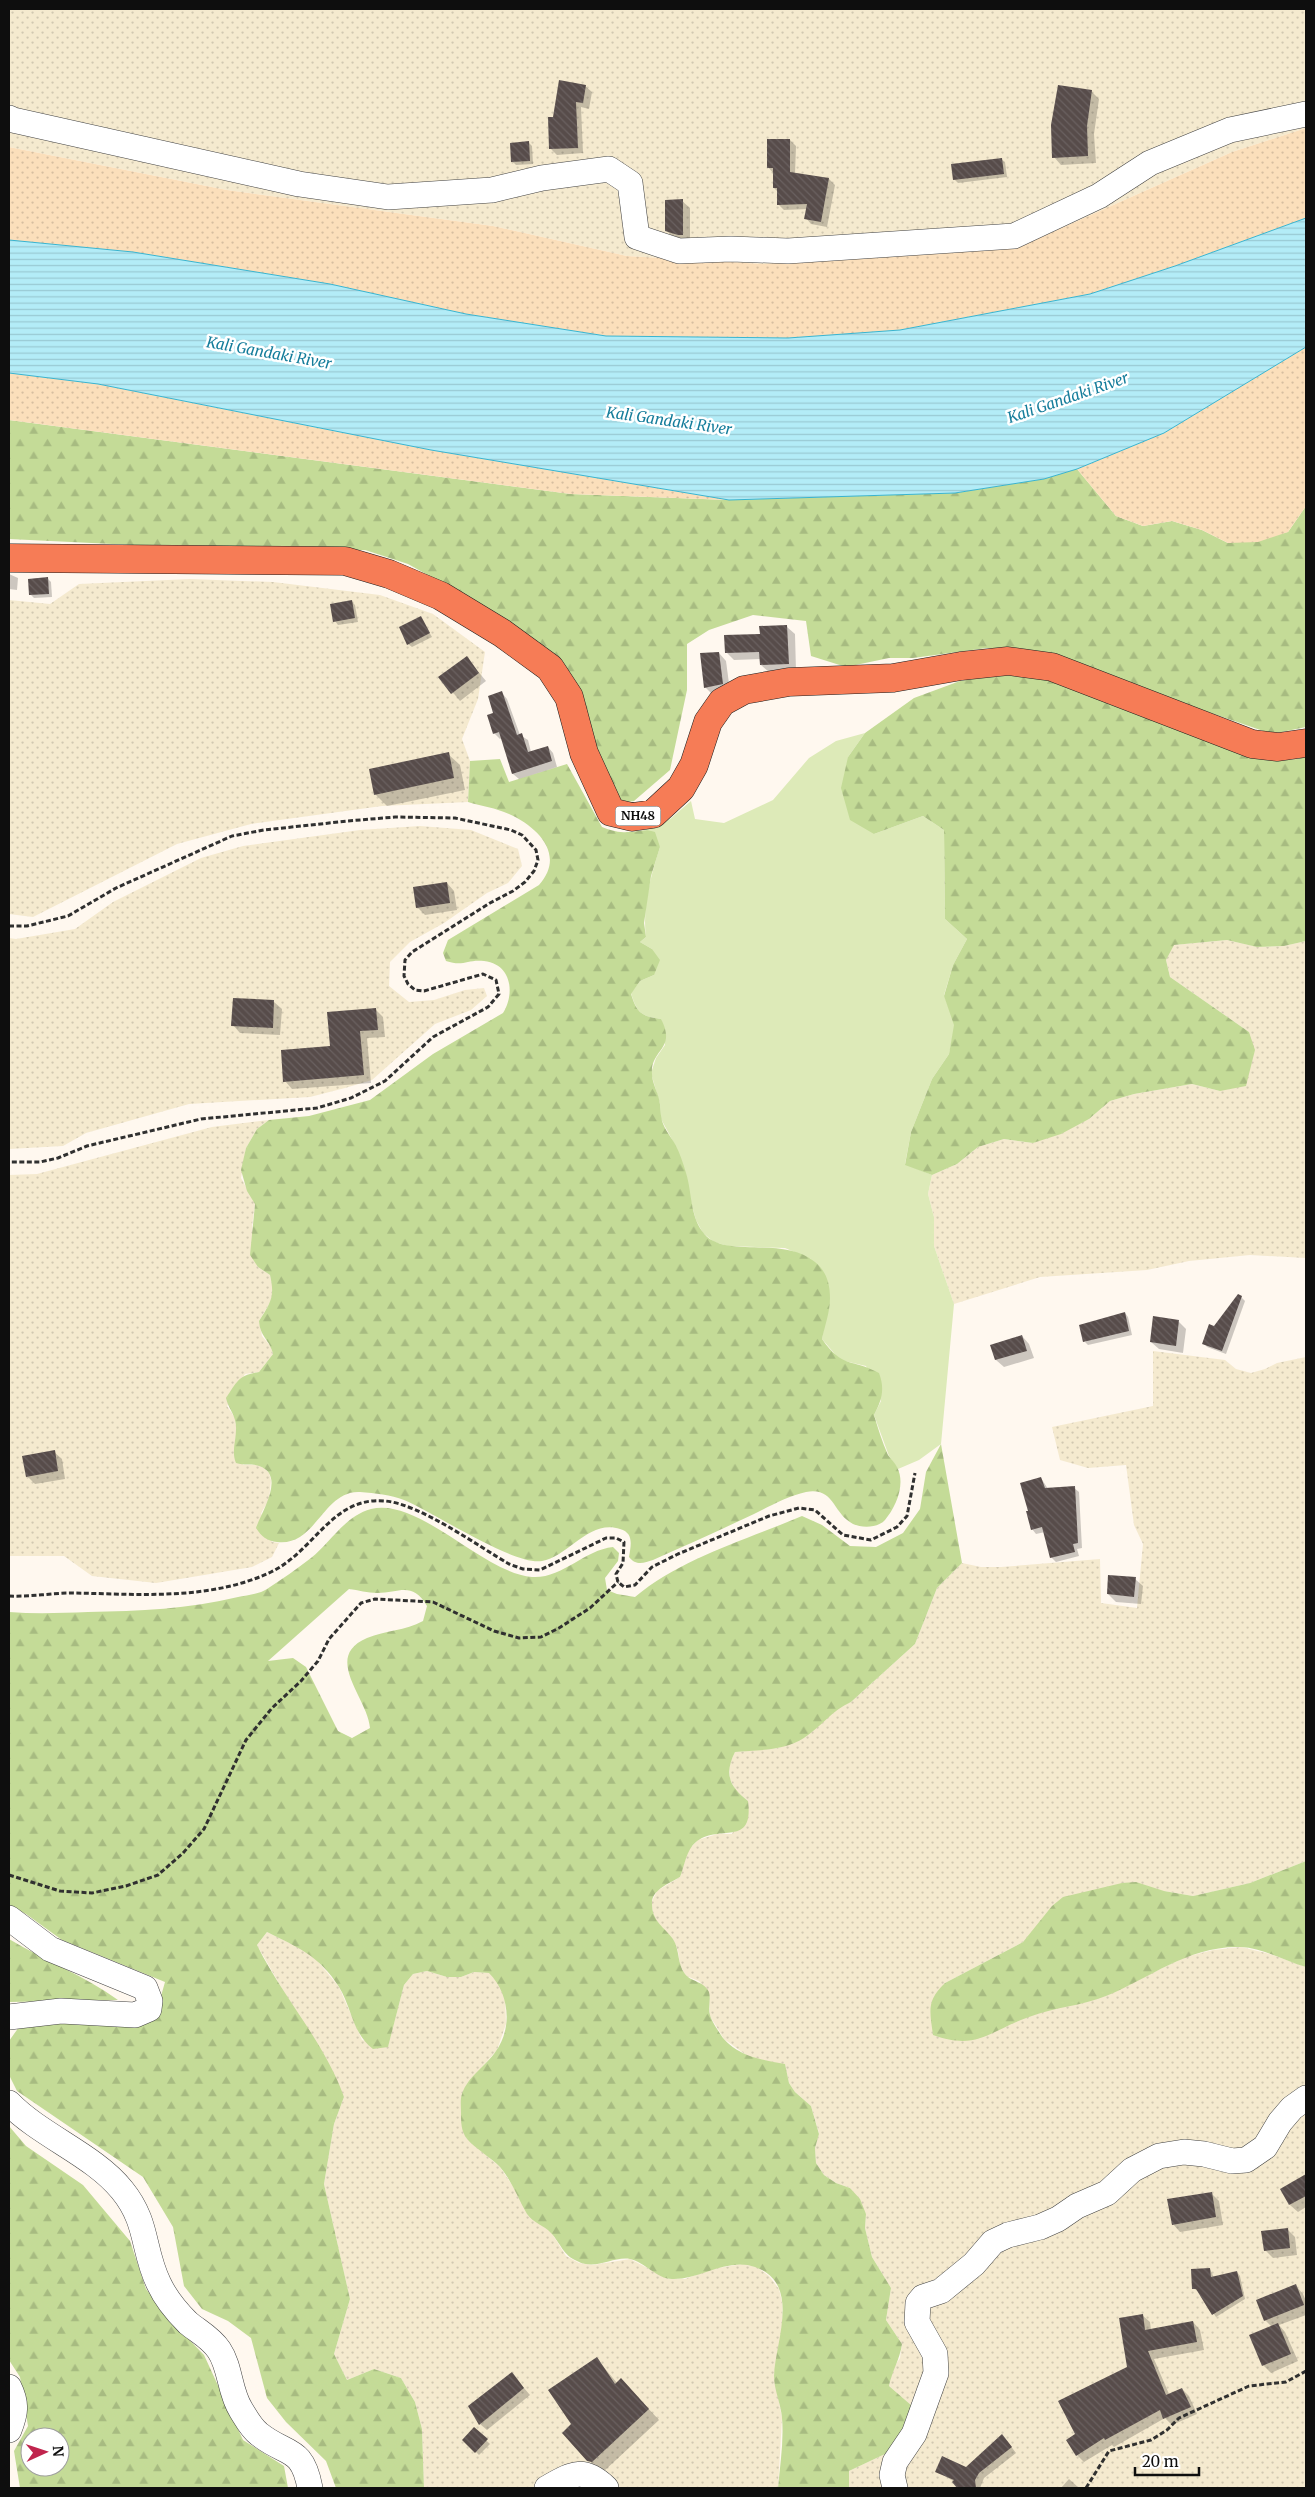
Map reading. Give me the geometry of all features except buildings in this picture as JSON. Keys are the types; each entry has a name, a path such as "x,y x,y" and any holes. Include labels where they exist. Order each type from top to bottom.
{"highway":[{"name":"NH48","path":"9,558 344,561 389,574 441,596 502,633 550,668 569,697 584,753 611,812 632,817 653,814 681,788 694,764 708,722 722,702 744,690 789,682 893,678 961,666 1008,661 1052,667 1252,744 1278,748 1306,743"}],"street":[{"path":"9,118 299,184 388,197 492,190 542,178 609,169 630,183 637,237 679,251 731,249 788,251 1014,236 1099,196 1150,163 1230,130 1306,114"},
{"path":"9,1918 50,1950 145,1988 150,2001 148,2009 135,2015 61,2011 9,2017"},
{"path":"895,2488 892,2475 896,2462 914,2434 936,2373 935,2354 916,2322 916,2310 923,2297 941,2291 974,2264 993,2242 1008,2235 1040,2227 1058,2219 1077,2206 1107,2193 1132,2170 1160,2156 1184,2152 1204,2154 1232,2161 1246,2160 1265,2147 1280,2122 1292,2108 1306,2098"},
{"path":"9,2103 20,2114 90,2163 121,2189 141,2219 151,2265 167,2300 219,2350 225,2361 233,2394 249,2423 259,2434 297,2456 308,2475 310,2488"},
{"path":"9,2387 16,2404 15,2416 9,2430"},
{"path":"547,2488 570,2475 581,2474 593,2476 606,2488"}],"path":[{"path":"9,926 28,926 68,916 116,888 195,852 232,836 264,830 394,817 455,818 511,830 522,835 536,850 538,860 534,871 525,882 436,936 412,952 405,960 404,976 408,984 415,990 435,990 483,974 496,980 499,994 488,1006 433,1038 385,1081 351,1098 317,1108 201,1119 87,1146 58,1158 40,1162 9,1162"},
{"path":"9,1596 67,1593 156,1595 196,1592 238,1584 271,1572 296,1555 339,1512 352,1505 386,1500 407,1506 509,1564 523,1570 540,1570 606,1538 616,1538 624,1542 625,1552 623,1563 616,1574 618,1582 624,1586 635,1585 652,1567 769,1516 799,1508 815,1510 843,1535 871,1540 897,1527 907,1516 915,1473"},
{"path":"9,1875 60,1891 92,1893 126,1886 158,1875 183,1853 204,1829 246,1740 272,1708 301,1682 318,1661 329,1639 361,1603 375,1599 433,1602 494,1631 519,1638 541,1637 590,1608 618,1582"},
{"path":"1086,2488 1109,2452 1151,2440 1168,2430 1179,2418 1249,2386 1286,2382 1306,2371"}],"shaded area":[{"path":"9,9 1306,9 1306,128 1232,152 1019,247 765,264 627,256 493,226 227,190 9,147"},
{"path":"190,579 273,582 380,595 433,614 485,652 478,699 462,739 470,761 468,802 382,806 251,824 177,844 33,917 9,914 9,600 50,604 79,584"},
{"path":"420,826 471,830 518,849 522,866 508,883 487,893 444,923 410,942 390,962 389,986 409,1002 434,1000 465,990 484,988 487,996 471,1010 435,1024 372,1080 310,1097 189,1104 86,1133 63,1146 9,1149 9,938 16,939 75,929 113,902 201,858 243,846 360,830"},
{"path":"1227,940 1258,947 1284,946 1306,941 1306,1258 1250,1255 1189,1261 1147,1270 1040,1277 954,1304 934,1246 934,1217 928,1194 932,1175 957,1164 978,1147 1004,1139 1033,1143 1089,1119 1110,1101 1134,1094 1192,1084 1220,1091 1249,1032 1170,977 1166,960 1173,945"},
{"path":"269,1120 257,1129 246,1148 241,1178 255,1203 252,1226 258,1267 270,1275 272,1284 272,1299 259,1321 262,1336 271,1347 273,1354 259,1372 245,1374 227,1406 235,1418 237,1433 235,1440 243,1465 257,1465 269,1473 271,1480 269,1500 261,1513 272,1542 279,1543 272,1557 252,1567 156,1583 92,1576 64,1556 9,1556 9,1175 37,1174 212,1127"},
{"path":"1153,1351 1225,1360 1236,1369 1251,1373 1277,1363 1306,1357 1306,1861 1250,1883 1193,1896 1164,1891 1035,1930 1023,1942 945,1983 1022,2019 1048,2009 1105,1996 1185,1957 1213,1950 1241,1947 1270,1954 1306,1967 1306,2488 849,2488 849,2471 902,2446 911,2405 889,2386 892,2370 900,2358 902,2344 886,2320 891,2288 872,2257 865,2228 866,2214 850,2188 836,2183 824,2175 816,2163 815,2148 819,2133 811,2106 795,2092 789,2083 785,2065 749,2057 724,2039 710,2016 709,1993 699,1981 686,1976 680,1965 678,1951 673,1939 661,1928 654,1917 651,1903 657,1891 680,1877 688,1850 698,1840 717,1834 732,1834 748,1801 736,1791 730,1779 729,1764 735,1752 778,1748 804,1738 838,1707 851,1702 915,1644 937,1588 962,1563 981,1567 1001,1567 1100,1559 1101,1603 1137,1608 1143,1544 1134,1525 1126,1465 1088,1468 1060,1460 1052,1427 1153,1406"},
{"path":"267,1932 312,1954 339,1987 362,2040 388,2046 404,1985 413,1974 427,1971 447,1977 461,1977 474,1972 490,1973 499,1983 505,1995 506,2024 497,2050 468,2083 466,2138 500,2167 516,2191 528,2215 551,2232 566,2256 579,2263 593,2265 630,2259 669,2279 685,2279 712,2269 742,2264 757,2267 769,2276 779,2289 782,2302 783,2330 774,2376 782,2418 778,2488 424,2488 422,2429 415,2402 401,2378 374,2369 347,2380 334,2354 350,2299 324,2184 334,2124 344,2097 257,1945"}],"green space":[{"path":"9,420 571,494 729,500 955,493 1043,479 1077,469 1116,516 1143,526 1172,521 1202,530 1228,543 1288,532 1306,506 1306,727 1272,734 1025,649 987,648 913,658 889,658 846,667 811,656 806,621 753,615 709,630 687,644 687,690 670,770 634,801 622,803 612,797 570,682 451,588 408,564 365,550 216,549 9,539"},
{"path":"1010,673 1061,679 1275,761 1297,759 1306,756 1306,941 1284,946 1257,947 1227,940 1174,945 1166,960 1170,977 1249,1032 1255,1050 1246,1086 1220,1091 1192,1084 1134,1094 1110,1101 1089,1119 1061,1134 1033,1143 1004,1139 978,1147 957,1164 932,1175 905,1165 911,1132 932,1079 949,1054 954,1025 944,996 953,965 967,939 945,919 944,830 923,816 874,834 850,820 841,788 848,757 865,733 914,698 960,681"},
{"path":"865,733 848,757 874,834 923,816 944,830 945,919 967,939 953,965 944,995 955,1025 949,1054 932,1079 911,1132 905,1164 932,1175 928,1194 934,1217 934,1246 954,1304 941,1444 919,1460 898,1469 889,1456 874,1415 881,1401 866,1366 840,1360 822,1339 824,1327 811,1259 785,1248 728,1246 714,1242 703,1233 696,1220 675,1145 661,1119 660,1104 651,1073 656,1058 665,1045 661,1019 644,1015 635,1005 631,993 640,981 654,975 652,949 640,942 646,937 646,903 660,847 645,829 670,819 691,801 695,819 724,823 773,800 809,758 836,741"},
{"path":"500,759 509,782 567,764 602,827 620,832 644,830 655,832 660,847 651,876 644,923 646,937 640,942 652,949 660,960 654,975 640,981 631,994 638,1009 644,1015 661,1019 665,1029 665,1043 652,1066 653,1080 660,1102 662,1121 681,1158 688,1180 695,1217 702,1231 711,1240 723,1245 786,1250 801,1254 815,1262 825,1273 830,1293 829,1308 822,1339 842,1359 879,1373 882,1394 874,1415 888,1455 900,1474 900,1488 893,1509 885,1520 878,1525 865,1527 853,1524 841,1514 833,1502 823,1493 815,1491 806,1492 779,1502 653,1560 640,1563 634,1562 629,1557 630,1536 620,1529 609,1527 598,1529 552,1558 542,1561 529,1560 494,1547 404,1500 366,1492 347,1494 337,1500 311,1528 301,1536 290,1541 270,1541 262,1536 256,1528 270,1494 271,1477 267,1471 259,1466 236,1463 234,1452 236,1426 226,1398 242,1377 259,1372 273,1354 270,1345 261,1331 259,1321 271,1299 270,1275 258,1267 250,1255 255,1204 247,1191 241,1170 246,1148 257,1129 269,1120 309,1116 370,1100 433,1054 503,1013 507,1005 510,989 505,974 500,968 493,963 484,961 452,963 446,961 443,953 448,940 539,885 547,874 550,863 549,853 545,843 530,826 504,812 468,802 470,761"},
{"path":"941,1444 962,1563 937,1588 915,1644 851,1702 838,1709 804,1738 779,1748 735,1752 729,1773 736,1790 748,1801 746,1825 740,1830 715,1834 696,1842 688,1853 680,1877 666,1884 658,1891 652,1904 656,1919 675,1943 682,1970 688,1977 707,1988 710,1998 710,2015 723,2038 736,2050 744,2054 785,2064 789,2083 795,2092 811,2106 819,2134 815,2148 816,2163 824,2175 836,2183 850,2188 860,2199 866,2214 865,2228 872,2257 891,2288 886,2320 902,2344 889,2386 911,2405 917,2419 902,2446 849,2471 849,2488 778,2488 782,2453 782,2427 774,2376 781,2331 782,2300 778,2286 769,2275 755,2267 734,2265 693,2276 672,2279 661,2276 641,2263 630,2259 617,2259 598,2264 584,2264 572,2259 548,2231 527,2214 504,2172 467,2139 462,2130 462,2094 468,2082 496,2051 501,2042 507,2021 501,1990 489,1973 474,1972 461,1977 447,1977 427,1971 413,1974 404,1985 388,2047 373,2049 366,2043 356,2028 339,1987 324,1967 307,1954 267,1932 257,1945 326,2057 344,2097 334,2124 324,2184 350,2299 334,2354 347,2380 374,2369 401,2378 415,2402 422,2429 424,2488 336,2488 326,2461 286,2422 267,2398 251,2338 228,2321 202,2309 184,2286 173,2227 143,2177 17,2091 9,2075 9,2041 19,2027 99,2021 154,2021 165,1982 62,1940 26,1914 9,1906 9,1612 58,1613 164,1609 220,1601 257,1593 264,1591 311,1558 353,1517 371,1509 390,1508 410,1514 430,1524 493,1563 513,1572 532,1577 553,1574 592,1553 613,1547 619,1553 618,1561 605,1578 607,1590 635,1597 673,1571 715,1551 802,1516 822,1525 850,1546 876,1547 903,1533 920,1509 926,1472","holes":["349,1589 370,1593 411,1591 416,1593 427,1606 423,1621 409,1627 367,1638 354,1646 348,1656 351,1679 367,1716 370,1728 352,1738 338,1731 306,1667 293,1658 268,1661"]},
{"path":"1306,1861 1306,1967 1266,1952 1249,1948 1222,1948 1205,1951 1171,1964 1106,1996 1048,2011 1015,2022 983,2037 961,2041 933,2035 931,2007 932,2001 939,1989 945,1983 1023,1942 1052,1906 1063,1897 1122,1883 1136,1882 1164,1891 1193,1896 1250,1883"},
{"path":"9,1939 91,1983 118,2000 9,2002"},
{"path":"9,2126 26,2146 83,2185 130,2241 146,2289 173,2323 204,2355 243,2440 284,2466 288,2488 20,2488 14,2451 20,2440 20,2477 70,2477 70,2427 27,2427 20,2377 9,2360"}],"sand":[{"path":"1306,128 1306,218 1175,266 1090,294 900,330 788,338 606,336 466,314 330,284 133,252 9,240 9,147 227,190 493,226 627,256 765,264 1019,247 1232,152"},
{"path":"1306,347 1306,506 1288,532 1258,542 1228,543 1202,530 1172,521 1143,526 1116,516 1077,469 1164,433"},
{"path":"9,373 98,384 431,450 729,500 571,494 9,420"}],"water":[{"name":"Kali Gandaki River","path":"1306,218 1306,347 1164,433 1077,469 1044,479 955,493 729,500 431,450 98,384 9,373 9,240 133,252 330,284 466,314 606,336 788,338 900,330 1090,294 1175,266"}]}
